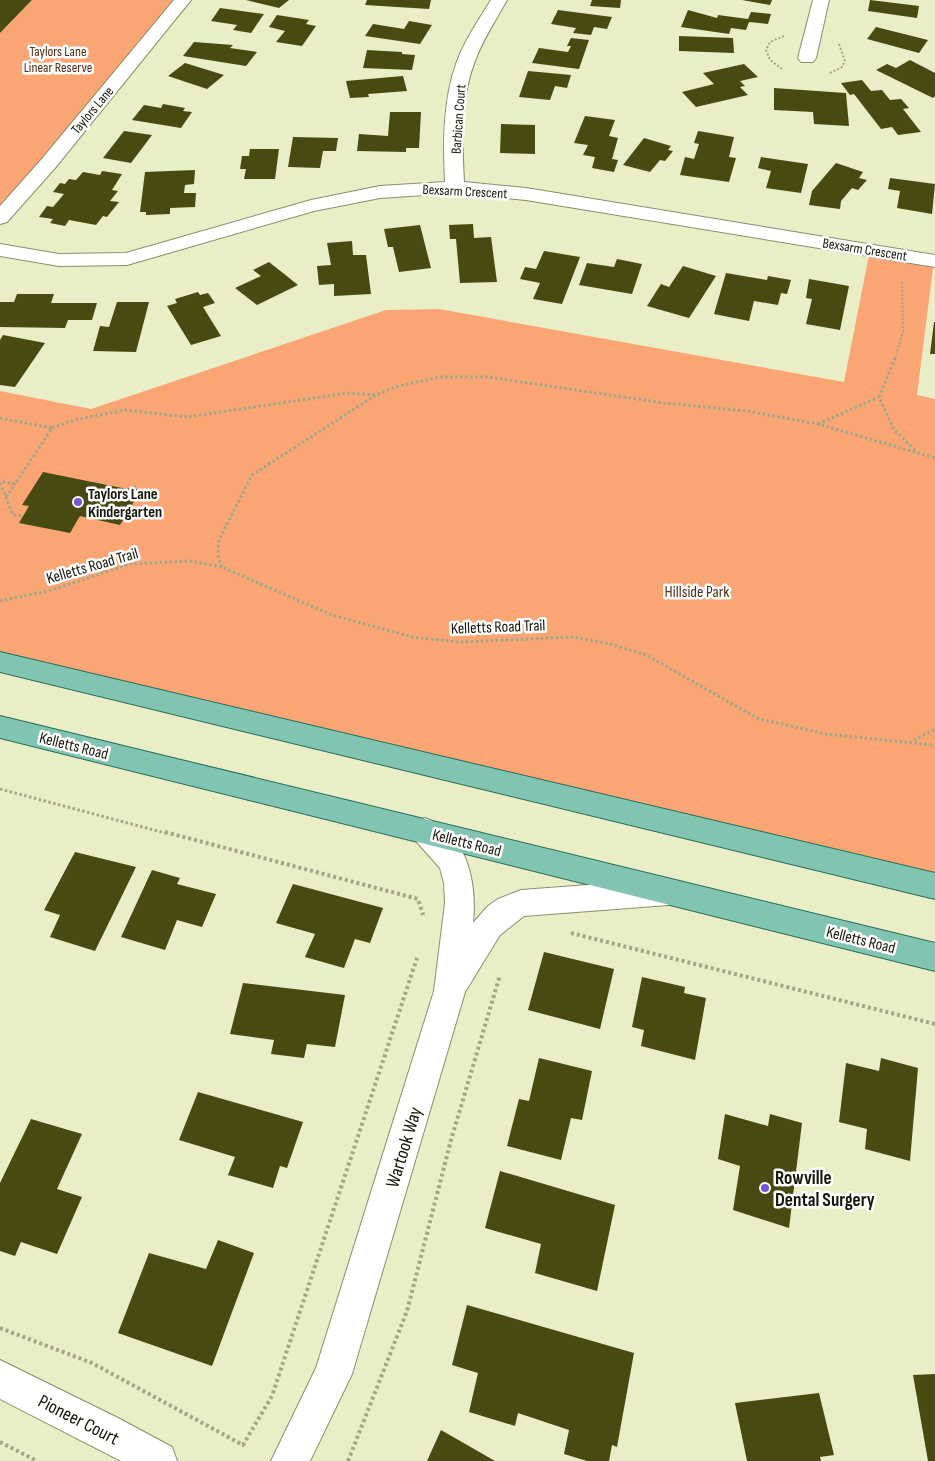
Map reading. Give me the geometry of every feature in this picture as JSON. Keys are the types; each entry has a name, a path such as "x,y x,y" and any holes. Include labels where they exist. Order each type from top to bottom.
{"main road":[{"path":"0,662 935,886"},
{"name":"Kelletts Road","path":"0,727 935,956"}],"street":[{"name":"Taylors Lane","path":"0,218 48,164 183,0"},
{"name":"Barbican Court","path":"455,187 457,102 462,72 468,55 499,0"},
{"path":"807,58 821,0"},
{"name":"Bexsarm Crescent","path":"0,250 59,260 127,259 312,206 380,192 455,187 526,194 935,261"},
{"name":"Wartook Way","path":"290,1461 333,1374 450,991 460,903 459,883 453,863 425,832"},
{"path":"450,991 484,932 507,908 522,903 669,892"},
{"name":"Pioneer Court","path":"0,1379 105,1431 158,1461"}],"path":[{"path":"818,424 879,397 900,345 903,332 900,297 903,280"},
{"path":"222,568 218,555 219,540 252,475 376,395 417,381 463,375 664,403 747,411 818,424 935,458"},
{"path":"0,418 52,428 74,420 125,410 188,417 347,393 376,395"},
{"path":"879,397 894,430 916,451"},
{"path":"6,497 52,428"},
{"path":"15,484 0,482 13,514 23,516"},
{"name":"Kelletts Road Trail","path":"0,601 52,590 130,564 190,561 222,568 318,610 412,637 459,642 573,637 610,644 646,655 759,719 826,734 912,741 935,745"},
{"path":"912,741 935,729"},
{"path":"0,789 418,899 426,924"},
{"path":"563,930 935,1024"},
{"path":"0,1328 92,1363 243,1445 272,1396 418,955"},
{"path":"348,1461 407,1311 451,1140 501,970"},
{"path":"0,1442 37,1461"}],"green space":[{"name":"Taylors Lane Linear Reserve","path":"32,0 183,0 0,218 0,33"},
{"name":"Hillside Park","path":"870,250 934,260 917,395 935,399 935,886 0,662 0,391 91,409 386,310 439,309 844,382"}],"building":[{"path":"0,0 32,0 0,33"},
{"path":"246,0 289,0 279,8"},
{"path":"367,0 431,0 429,9 365,5"},
{"path":"592,0 621,0 620,8 590,6"},
{"path":"742,0 772,0 770,5"},
{"path":"870,0 919,6 917,18 868,11"},
{"path":"220,8 264,14 251,33 233,30 237,25 211,21"},
{"path":"558,10 612,17 607,29 594,27 591,35 573,33 576,28 551,24"},
{"path":"688,10 717,18 718,15 748,19 751,12 771,14 768,24 749,22 746,30 731,28 729,34 681,27"},
{"path":"277,15 309,20 306,24 316,26 302,46 276,42 285,31 269,27"},
{"path":"409,21 432,25 420,44 365,36 373,24 404,29"},
{"path":"876,27 928,40 919,53 867,39"},
{"path":"679,36 733,38 734,53 679,51"},
{"path":"571,38 589,40 579,69 532,63 539,48 568,52 571,46 567,46"},
{"path":"194,42 233,45 230,48 257,52 246,66 183,56"},
{"path":"367,50 402,52 402,54 415,55 412,70 363,68"},
{"path":"910,60 935,73 935,96 933,98 876,70 887,64 896,68"},
{"path":"185,63 224,75 207,89 168,76"},
{"path":"744,64 758,77 740,81 745,86 740,87 748,95 696,107 682,92 714,84 703,73"},
{"path":"528,71 571,75 567,88 555,86 550,100 519,97"},
{"path":"403,76 407,91 368,94 369,97 350,98 346,81"},
{"path":"862,80 871,91 882,90 890,100 901,99 909,108 903,109 921,132 898,135 892,127 881,129 854,94 850,95 841,83"},
{"path":"774,88 846,93 849,126 814,124 813,112 774,110"},
{"path":"163,104 185,108 183,111 192,112 181,128 132,120 144,105 161,108"},
{"path":"390,112 421,112 419,148 406,148 406,152 357,151 359,134 388,136"},
{"path":"585,116 615,120 609,136 618,138 612,159 618,160 614,172 592,168 595,157 583,155 588,145 574,143"},
{"path":"501,124 535,125 535,154 500,153"},
{"path":"124,131 152,135 131,163 103,158"},
{"path":"698,131 734,137 729,157 736,158 729,182 680,175 685,157 694,159 699,144 694,143"},
{"path":"293,137 338,138 336,151 323,151 320,168 288,167"},
{"path":"644,138 671,146 668,150 673,151 665,161 660,160 650,172 623,165"},
{"path":"250,149 279,149 275,179 244,179 246,169 240,169 242,156 249,156"},
{"path":"761,157 808,164 801,193 766,188 771,171 758,168"},
{"path":"836,163 863,172 859,178 867,180 858,190 852,188 841,201 840,209 809,205 812,191"},
{"path":"195,170 194,184 185,185 184,193 196,193 195,207 170,208 170,214 146,215 146,212 140,212 145,172"},
{"path":"102,171 122,174 112,190 118,191 110,201 119,202 107,217 103,216 96,225 69,220 65,226 50,223 53,219 39,217 47,206 53,207 64,194 53,192 60,183 65,184 69,179 76,180 83,172 100,175"},
{"path":"890,178 935,184 932,214 897,208 900,191 888,189"},
{"path":"473,224 474,238 491,237 497,282 460,283 456,239 450,239 449,225"},
{"path":"420,225 431,268 399,272 393,247 388,247 384,229"},
{"path":"352,241 353,255 366,255 371,294 334,296 334,284 319,285 317,266 331,265 327,243"},
{"path":"544,251 580,257 562,304 533,299 540,283 520,279 525,267 536,269"},
{"path":"617,259 642,264 632,294 579,285 587,263 614,267"},
{"path":"269,262 298,285 257,305 235,288 261,276 253,270"},
{"path":"683,266 716,276 689,318 647,306 661,284 669,287"},
{"path":"726,273 767,280 768,276 791,280 787,294 781,293 778,305 754,301 749,321 714,314"},
{"path":"809,279 849,286 840,330 806,324 812,299 806,298"},
{"path":"198,292 200,295 208,293 215,303 203,307 221,336 191,345 167,306 177,303 175,299"},
{"path":"17,294 54,294 51,303 97,303 92,320 68,320 65,328 0,327 0,302 14,302"},
{"path":"117,302 149,302 136,352 93,351 100,326 109,327"},
{"path":"934,322 935,354 930,354"},
{"path":"3,335 45,343 15,387 0,385 0,340"},
{"name":"Taylors Lane Kindergarten","path":"43,472 127,489 135,486 141,498 135,500 120,525 80,516 70,533 19,523 29,506 22,505"},
{"path":"75,852 136,867 95,951 50,937 60,915 44,910"},
{"path":"152,870 180,878 177,884 216,894 202,927 177,920 165,950 121,937"},
{"path":"293,884 383,908 370,943 355,939 344,968 305,957 315,934 276,923"},
{"path":"544,952 614,969 600,1029 528,1010"},
{"path":"642,977 685,987 684,993 706,998 695,1060 641,1046 644,1030 632,1027"},
{"path":"243,983 345,995 335,1047 307,1044 304,1058 271,1054 274,1040 230,1034"},
{"path":"539,1058 592,1071 582,1120 571,1118 561,1160 507,1146 519,1099 529,1101"},
{"path":"881,1058 918,1068 910,1161 865,1149 867,1129 839,1122 846,1063 879,1071"},
{"path":"198,1092 303,1122 287,1168 280,1166 273,1188 228,1175 235,1157 179,1140"},
{"name":"Rowville Dental Surgery","path":"725,1114 768,1126 770,1114 802,1123 789,1228 733,1210 740,1166 718,1159"},
{"path":"31,1119 82,1134 57,1189 82,1197 57,1254 21,1242 15,1256 0,1251 0,1183"},
{"path":"500,1171 615,1205 597,1291 535,1273 541,1244 485,1228"},
{"path":"218,1240 254,1253 212,1366 118,1333 149,1253 206,1269"},
{"path":"467,1305 634,1353 617,1447 612,1445 609,1461 587,1461 564,1454 569,1430 518,1413 515,1426 469,1412 478,1373 452,1365"},
{"path":"935,1374 935,1461 928,1461 913,1375"},
{"path":"819,1393 834,1455 820,1457 821,1461 747,1461 735,1403"},
{"path":"441,1430 495,1461 427,1461"}],"place":[{"name":"Taylors Lane Kindergarten","path":"78,502"},
{"name":"Rowville Dental Surgery","path":"765,1188"}]}
